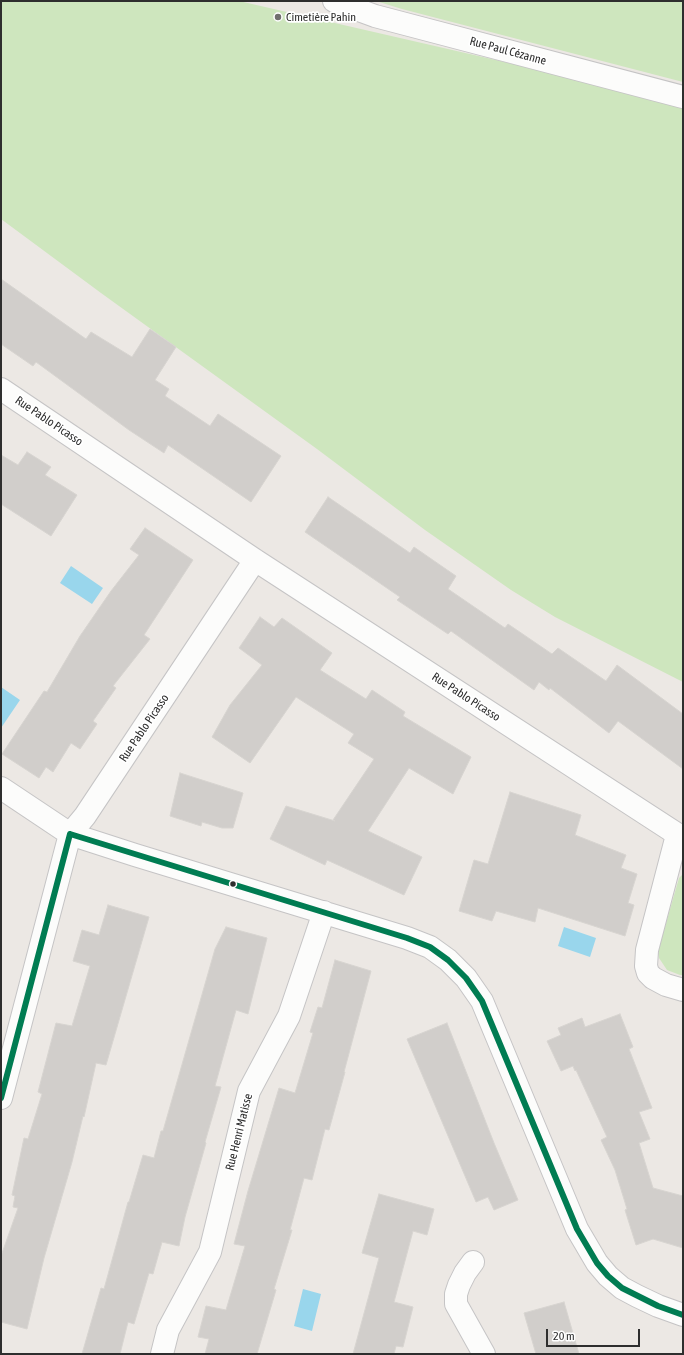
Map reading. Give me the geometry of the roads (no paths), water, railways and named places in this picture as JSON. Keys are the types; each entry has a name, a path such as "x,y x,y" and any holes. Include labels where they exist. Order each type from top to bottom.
{"street":[{"name":"Rue Paul Cézanne","path":"334,1 375,16 683,97"},
{"name":"Rue Pablo Picasso","path":"1,389 255,560 680,836 647,950 646,966 648,973 653,978 662,983 683,990"},
{"name":"Rue Pablo Picasso","path":"70,834 85,816 255,560"},
{"path":"1,788 70,834 407,938 430,947 448,960 458,969 482,1001 577,1230 597,1263 608,1276 622,1288 658,1306 683,1315"},
{"path":"1,1098 70,834"},
{"name":"Rue Henri Matisse","path":"162,1354 168,1330 210,1252 249,1091 288,1016 324,912"},
{"path":"473,1262 459,1285 456,1294 456,1304 484,1354"}],"water":[{"path":"71,566 103,588 92,604 60,583"},
{"path":"1,687 20,700 1,728"},
{"path":"564,927 596,938 590,957 558,946"},
{"path":"303,1289 321,1294 312,1331 294,1326"}],"place":[{"name":"Cimetière Pahin","path":"278,17"}]}
